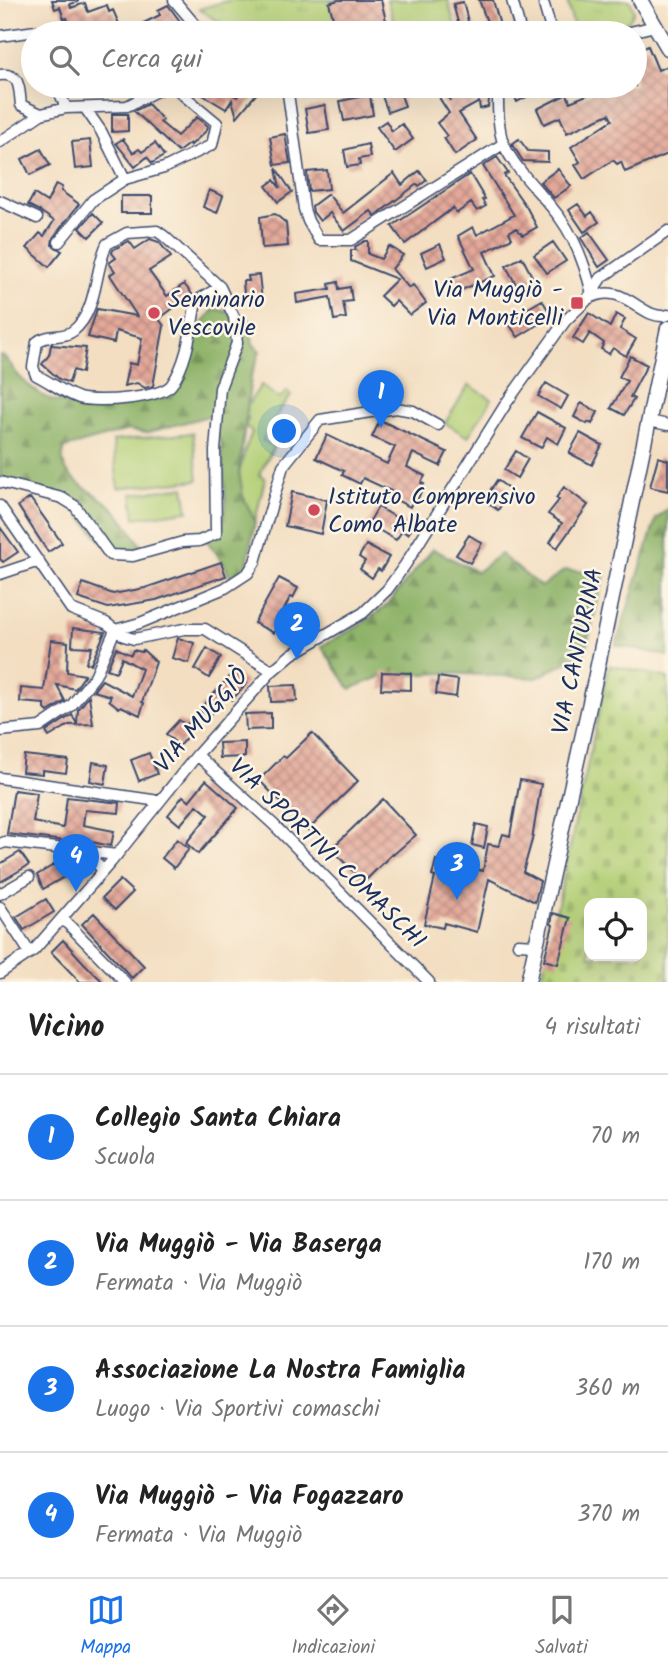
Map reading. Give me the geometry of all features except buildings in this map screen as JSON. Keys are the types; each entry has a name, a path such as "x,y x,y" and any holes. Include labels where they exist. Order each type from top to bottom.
{"main road":[{"path":"640,0 668,48"},
{"name":"VIA CANTURINA","path":"528,982 668,331"}],"street":[{"path":"174,0 194,21"},
{"path":"512,0 518,21"},
{"path":"544,5 549,21"},
{"path":"647,22 651,20"},
{"path":"0,36 21,33"},
{"path":"0,75 9,74 14,77 18,81 21,105 41,114"},
{"path":"62,98 66,108"},
{"path":"0,142 41,114 66,108 127,106 143,98"},
{"path":"59,242 93,200 125,178 164,168 212,145 217,123 187,98"},
{"path":"289,98 304,209 317,242 351,240 503,144"},
{"path":"497,98 503,144 530,183 561,220 585,267 590,296 615,294 663,315 668,331"},
{"path":"85,108 101,131 125,178"},
{"path":"0,201 37,218"},
{"path":"0,482 62,498 75,506 110,555 133,556 183,542 199,541 216,534 215,451 220,388 237,343 234,317 220,287 158,231 127,233 107,244 86,318 71,333 43,337 37,342 33,367 36,375 83,399 148,397 162,393 172,385 185,355 196,301 220,287"},
{"name":"VIA MUGGIÒ","path":"0,973 30,953 62,918 117,855 197,755 272,671 292,654 363,613 387,590 530,368 566,320 590,296 601,278 668,231"},
{"path":"0,731 40,727 71,706 95,676 116,630 225,588 248,573 255,562 280,473 287,458 320,420 396,408 413,411 438,425"},
{"path":"649,421 668,425"},
{"path":"0,506 71,609 106,623 124,636 134,639 184,629 205,629 272,671"},
{"path":"0,574 39,561"},
{"name":"VIA SPORTIVI COMASCHI","path":"197,755 273,824 429,982"},
{"path":"0,778 159,801"},
{"path":"0,844 5,842 117,855"},
{"path":"87,851 103,871"},
{"path":"0,894 29,877"},
{"path":"0,907 30,953"},
{"path":"62,918 125,982"},
{"path":"518,944 537,945"}],"green space":[{"path":"230,0 344,0 350,21 218,21 199,9"},
{"path":"387,0 448,0 454,21 393,21"},
{"path":"567,0 630,0 634,11 629,21 572,21"},
{"path":"214,309 249,319 253,344 260,351 251,377 239,472 243,496 255,521 247,565 232,581 223,562 207,541 220,530 226,506 221,442 213,431 212,415 146,433 128,430 65,448 63,459 71,477 109,504 127,524 142,547 118,552 108,549 67,499 0,477 0,355 29,386 55,401 106,405 172,397 203,322"},
{"path":"261,385 279,399 287,391 291,396 263,440 274,446 259,475 265,478 251,539 233,499 252,432 245,426 249,418 242,414"},
{"path":"469,385 492,399 468,437 445,423"},
{"path":"193,433 198,480 118,488 113,441"},
{"path":"184,487 188,511 135,518 132,494"},
{"path":"668,509 668,656 616,645 656,519"},
{"path":"433,549 477,572 500,554 541,587 565,570 605,573 585,652 537,678 446,673 383,676 350,689 321,646 357,627 385,607"},
{"path":"609,665 668,678 668,982 541,982"}],"place":[{"name":"Via Muggiò - Via Monticelli","path":"577,303"},
{"name":"Seminario Vescovile","path":"154,313"},
{"name":"Collegio Santa Chiara","path":"381,428"},
{"name":"Istituto Comprensivo Como Albate","path":"314,510"},
{"name":"Via Muggiò - Via Baserga","path":"297,660"},
{"name":"Via Muggiò - Via Fogazzaro","path":"76,892"},
{"name":"Associazione La Nostra Famiglia","path":"457,900"}]}
